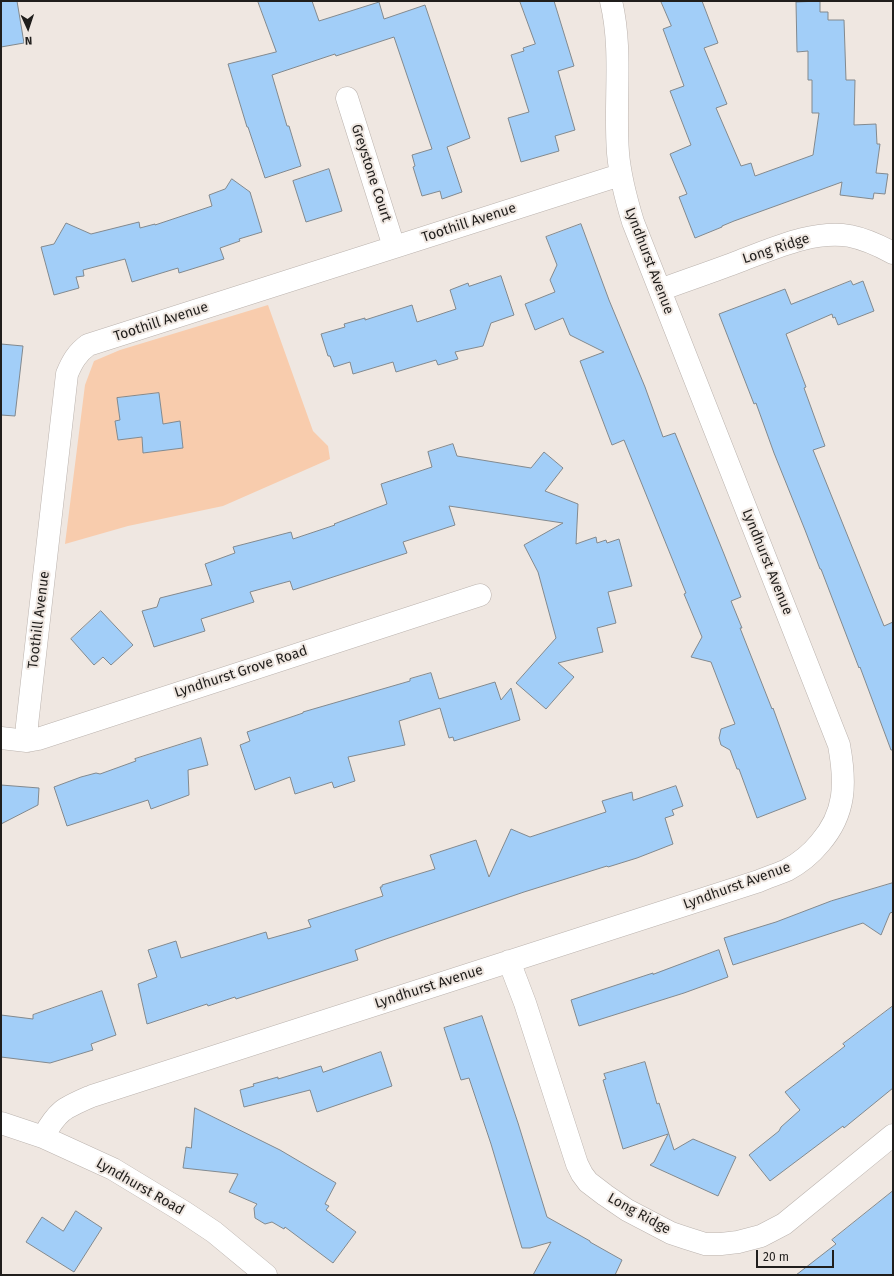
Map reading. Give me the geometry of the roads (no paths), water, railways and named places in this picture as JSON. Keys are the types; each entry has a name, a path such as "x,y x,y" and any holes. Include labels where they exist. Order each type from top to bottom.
{"street":[{"name":"Lyndhurst Avenue","path":"43,1137 57,1115 68,1106 92,1096 165,1071 509,962 787,870 812,853 832,826 841,806 843,789 843,771 839,745 633,222 620,175 618,151 618,47 616,25 611,1"},
{"name":"Greystone Court","path":"347,98 394,247"},
{"name":"Toothill Avenue","path":"27,741 27,725 67,374 79,352 88,345 620,175"},
{"name":"Long Ridge","path":"660,290 780,246 815,236 851,236 875,244 893,253"},
{"name":"Lyndhurst Grove Road","path":"1,738 27,741 480,595"},
{"name":"Long Ridge","path":"509,962 525,1003 572,1150 582,1174 588,1182 627,1210 671,1232 705,1244 738,1242 761,1236 784,1224 893,1135"},
{"name":"Lyndhurst Road","path":"1,1123 43,1137 113,1169 214,1232 266,1275"}]}
